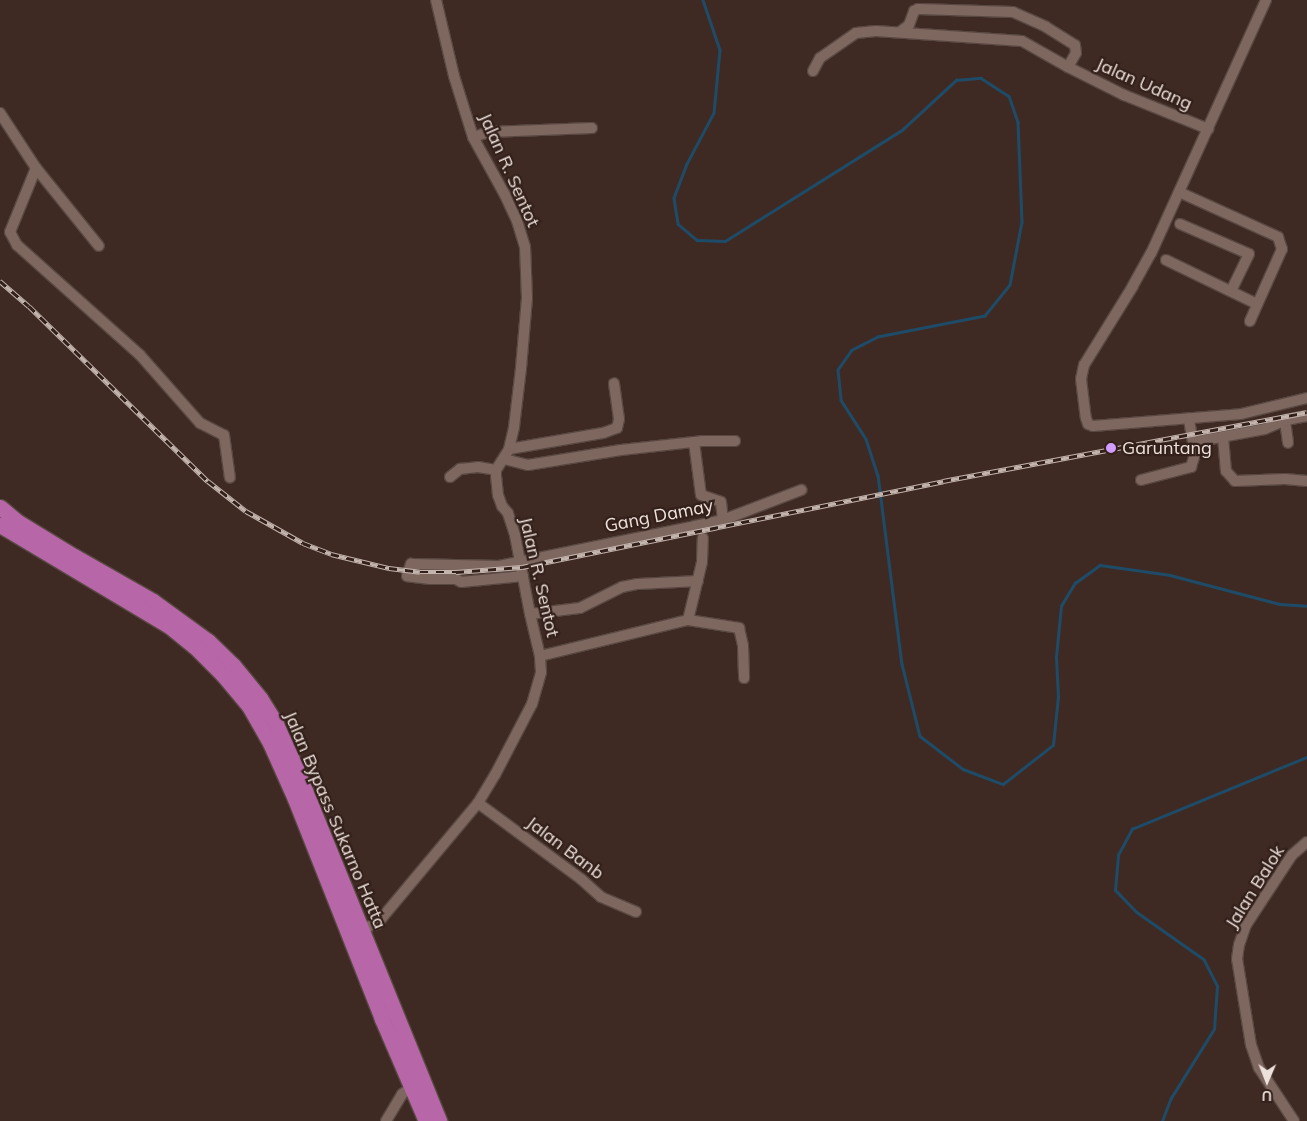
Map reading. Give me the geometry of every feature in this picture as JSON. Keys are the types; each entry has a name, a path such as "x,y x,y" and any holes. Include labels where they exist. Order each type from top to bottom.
{"highway":[{"name":"Jalan Bypass Sukarno Hatta","path":"0,507 18,522 152,601 208,641 233,665 260,698 276,724 426,1121"},
{"name":"Jalan Bypass Sukarno Hatta","path":"0,525 169,626 224,674 249,706 270,742 439,1121"}],"street":[{"name":"Jalan R. Sentot","path":"355,931 376,924 381,919 478,803 495,775 532,704 541,672 540,656 521,562 508,513 502,506 498,495 496,470 508,449 521,368 528,298 525,247 517,221 505,195 474,137 454,76 436,0"},
{"path":"1266,0 1134,286 1084,365 1081,379 1086,418 1090,425 1240,414 1307,398"},
{"name":"Jalan Udang","path":"900,32 909,25 914,12 918,9 1013,12 1075,44 1076,54 1068,67"},
{"name":"Jalan Udang","path":"813,71 820,58 856,33 876,31 900,32 1022,41 1124,95 1208,129"},
{"path":"0,113 36,168 99,246"},
{"path":"474,137 489,132 592,128"},
{"path":"36,168 10,232 17,245 140,355 200,423 224,435 230,478"},
{"path":"1179,192 1278,237 1282,249 1250,321"},
{"path":"1180,224 1249,254 1231,291"},
{"path":"1166,260 1257,304"},
{"path":"508,449 603,433 617,428 619,419 614,384"},
{"path":"1194,442 1265,429 1285,421 1307,416"},
{"path":"1141,480 1191,467 1194,461 1194,442 1189,419"},
{"path":"1285,421 1288,443"},
{"path":"1223,437 1226,471 1229,477 1235,481 1281,479 1307,481"},
{"path":"504,459 528,465 621,450 694,442 735,441"},
{"path":"694,442 701,495 721,502 723,520"},
{"path":"450,477 460,469 478,467 496,470"},
{"name":"Gang Damay","path":"523,576 461,582 456,579 409,577 408,568 411,564 499,566 521,562 723,520 801,490"},
{"path":"688,620 702,562 703,538"},
{"path":"530,614 580,608 622,587 638,584 698,581"},
{"path":"540,656 688,620 739,628 743,646 744,678"},
{"name":"Jalan Banb","path":"478,803 581,879 601,897 636,912"},
{"name":"Jalan Balok","path":"1294,1121 1259,1068 1251,1046 1237,959 1239,945 1246,926 1292,855 1307,842"},
{"path":"386,1121 402,1094 412,1087"}],"waterway":[{"path":"703,0 720,50 714,113 687,164 674,198 678,224 697,240 725,241 902,130 956,80 981,78 1009,96 1018,122 1022,222 1010,285 985,316 878,337 852,350 838,370 841,400 866,439 878,475 902,664 920,736 963,769 1003,784 1053,745 1058,697 1056,657 1061,606 1075,583 1100,565 1170,575 1280,604 1307,606"},
{"path":"1162,1121 1171,1098 1214,1029 1217,986 1204,960 1136,912 1115,890 1118,855 1132,829 1307,757"}],"railway":[{"path":"0,281 29,306 208,481 246,511 303,543 331,554 389,568 420,572 456,572 522,567 943,481 1307,412"}],"place":[{"name":"Garuntang","path":"1111,448"}]}
